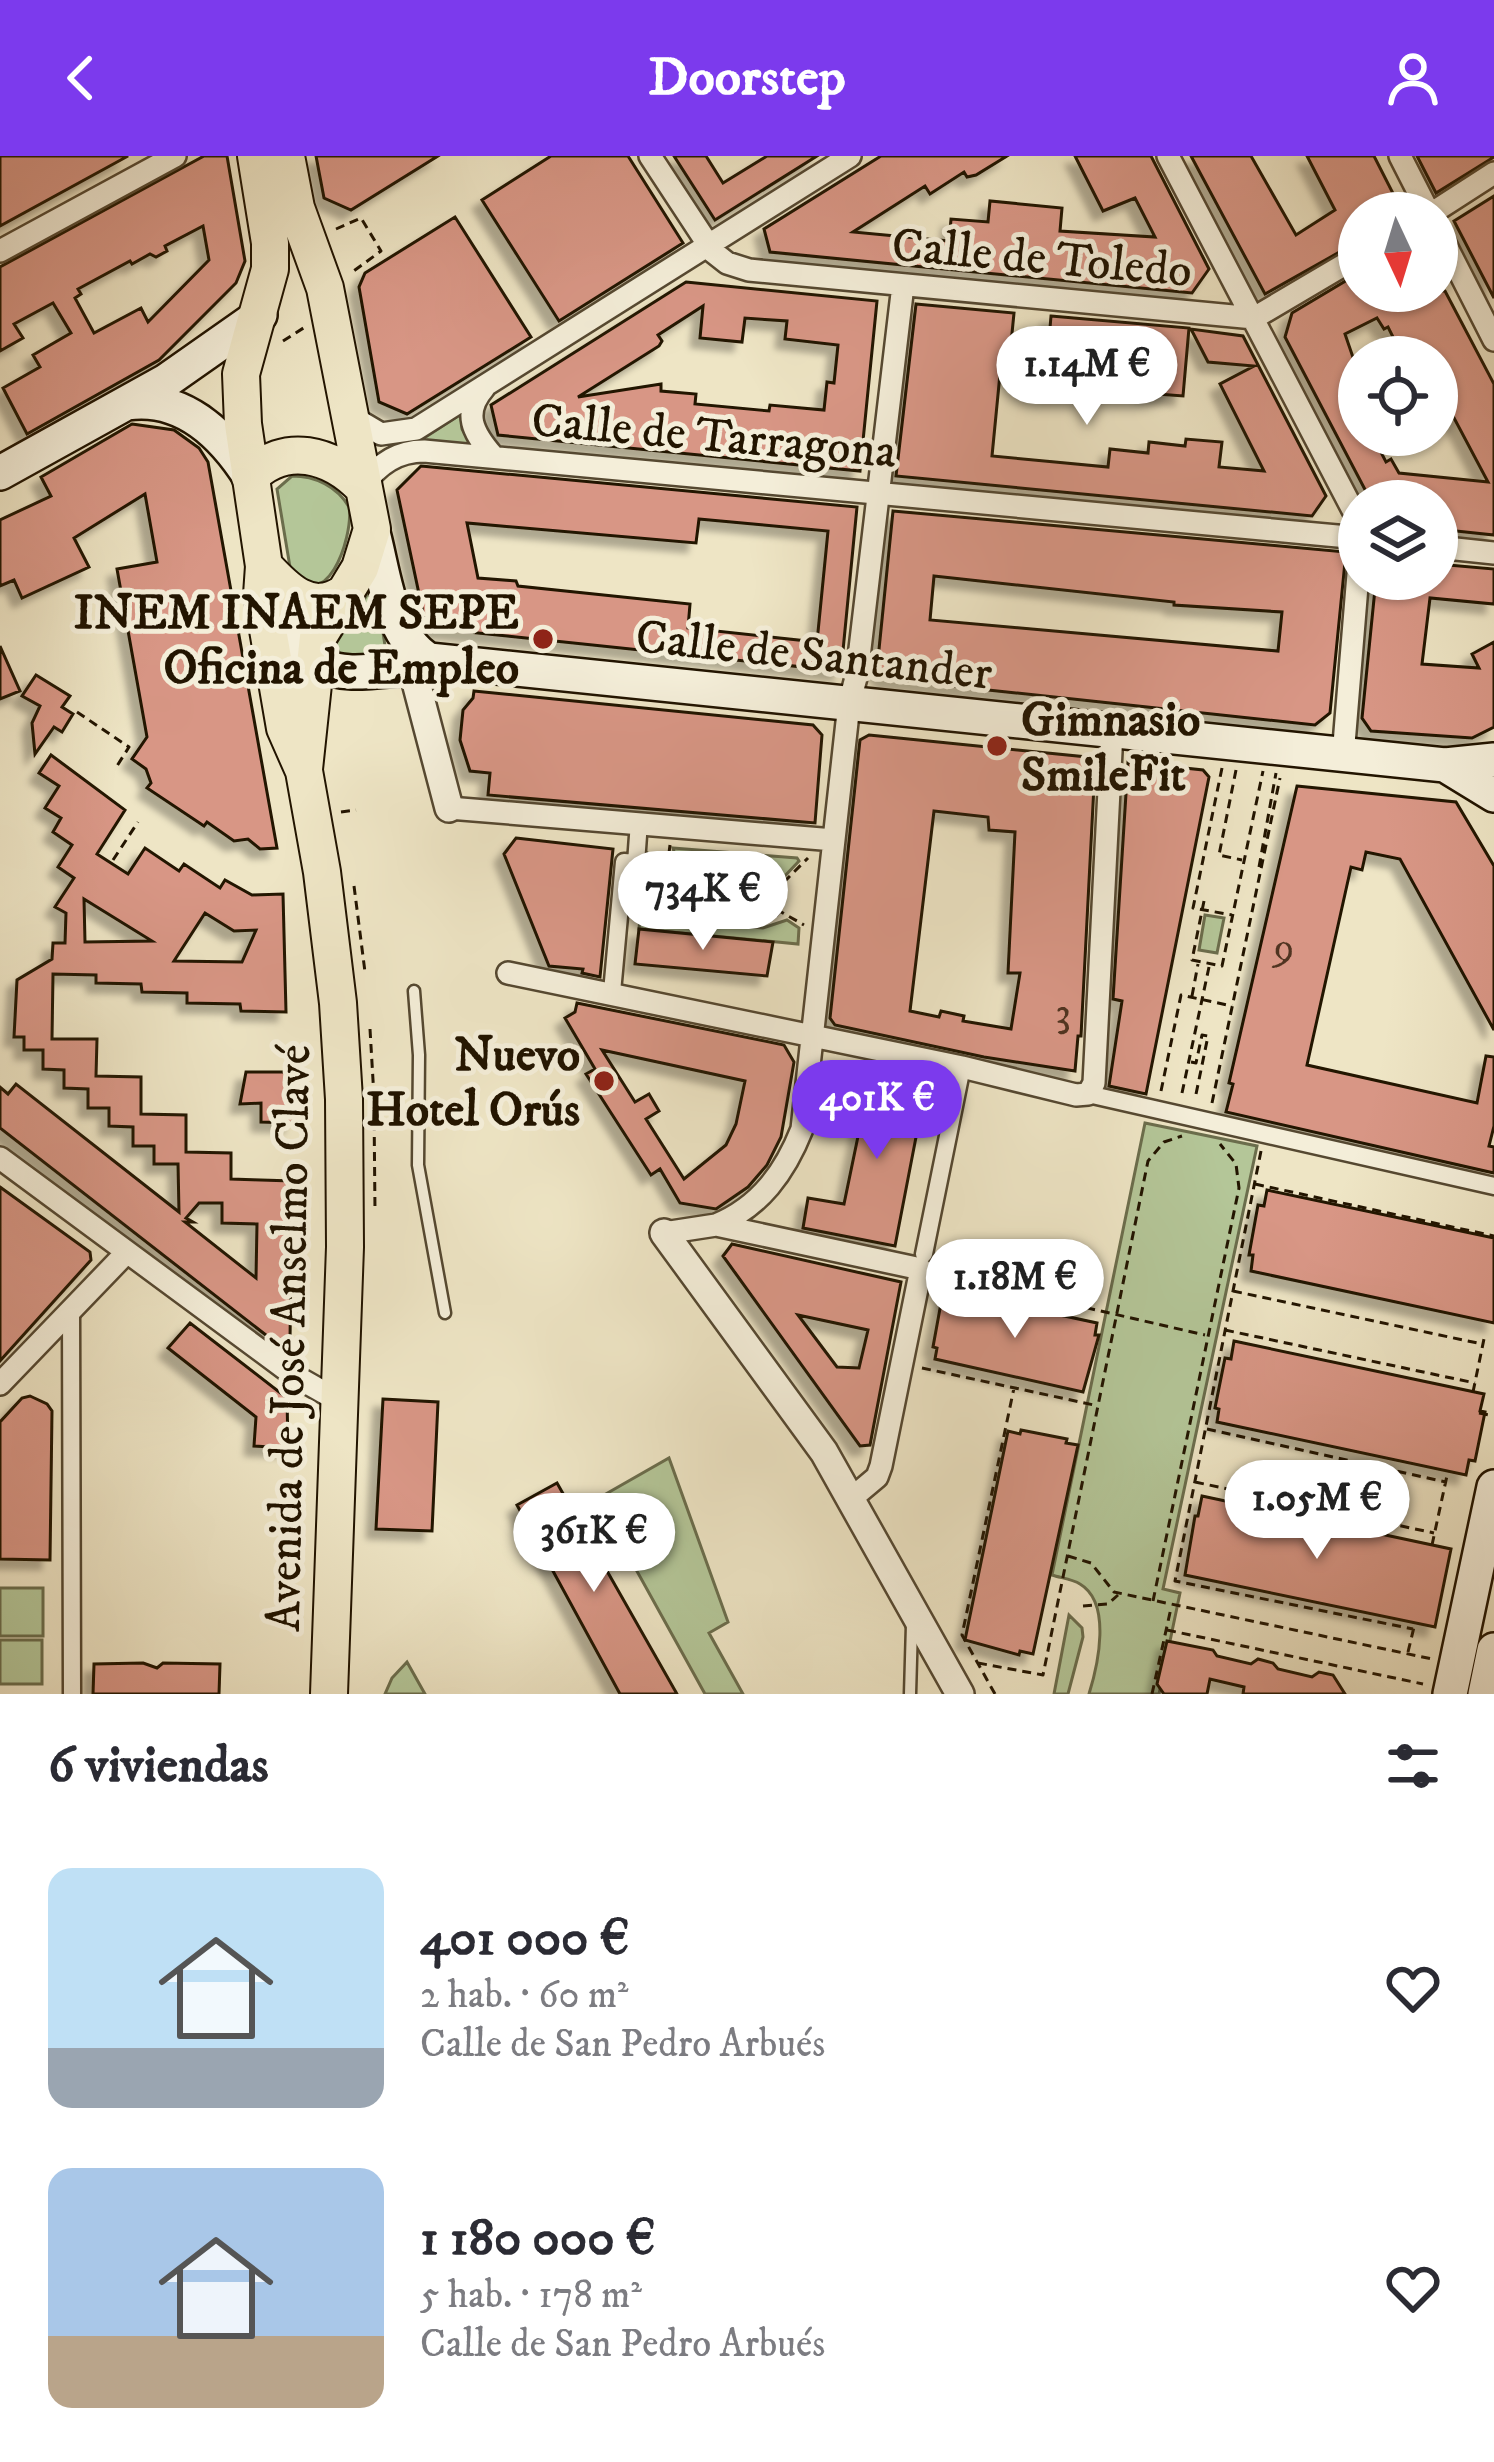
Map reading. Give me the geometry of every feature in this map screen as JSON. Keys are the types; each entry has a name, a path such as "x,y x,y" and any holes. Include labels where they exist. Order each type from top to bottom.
{"main road":[{"name":"Avenida de José Anselmo Clavé","path":"256,156 270,243 275,332 247,348 240,380 264,566 262,595 285,728 304,771 328,914 344,1079 346,1208 328,1694"},
{"path":"286,156 296,208 335,273 349,415 372,529 399,627 414,650 434,664"},
{"path":"0,472 199,360 275,332 335,273"},
{"path":"125,404 157,401 192,415 218,436 250,477 272,460 303,454 331,462 363,487"},
{"name":"Avenida de José Anselmo Clavé","path":"304,771 313,664 322,627 360,568 372,529"},
{"path":"264,566 284,588 307,601 326,603 343,594"},
{"path":"264,566 280,618 313,664"},
{"name":"Calle de Santander","path":"313,664 339,671 434,664 1343,756 1445,765 1494,760"},
{"path":"1445,765 1494,795"},
{"path":"1439,1690 1494,1487"},
{"path":"1485,1694 1494,1650"}],"street":[{"path":"0,251 175,156"},
{"path":"650,156 709,246"},
{"path":"349,415 381,434 402,433 850,156"},
{"path":"1168,156 1338,481"},
{"path":"1400,156 1420,192"},
{"path":"1458,196 1494,173"},
{"name":"Calle de Toledo","path":"709,246 727,263 749,271 1254,318 1338,268"},
{"path":"1458,269 1494,340"},
{"path":"903,285 857,674 849,704 802,1129 790,1159 739,1216 664,1234 805,1423 960,1694"},
{"path":"489,383 472,404 471,414 478,440 493,456"},
{"name":"Calle de Tarragona","path":"363,487 378,468 403,452 493,456 1338,533"},
{"path":"1458,549 1494,553"},
{"path":"1343,756 1356,600"},
{"path":"434,664 449,808 834,841"},
{"path":"1088,1094 1094,1083 1112,732"},
{"path":"620,904 633,906 639,822"},
{"path":"612,992 624,862 636,863"},
{"path":"508,974 815,1035 1076,1096 1088,1094 1194,1126 1264,1135 1494,1186"},
{"path":"852,1498 877,1477 881,1466 962,1067"},
{"path":"0,1158 295,1376 339,1401"},
{"path":"716,1225 922,1262"},
{"path":"3,1377 128,1252"},
{"path":"71,1308 72,1694"}],"lane":[{"path":"414,992 418,1166 445,1313"},
{"path":"910,1694 913,1610"}],"path":[{"path":"326,226 341,229 361,218 381,251 358,266 335,273"},
{"path":"275,332 312,322"},
{"path":"275,332 297,347"},
{"path":"77,712 129,747 117,766"},
{"path":"1222,766 1193,908 1233,915"},
{"path":"1237,767 1219,855 1244,860"},
{"path":"1204,901 1192,960 1222,966 1263,770"},
{"path":"978,1663 1043,1675 1148,1161 1164,1142 1194,1126 1232,1006 1279,771"},
{"path":"341,812 356,810"},
{"path":"112,860 137,822"},
{"path":"672,826 668,861 678,882 676,904 695,918 760,923 775,920 782,912 779,887 764,879 673,870"},
{"path":"773,892 809,857"},
{"path":"678,882 699,872"},
{"path":"699,872 727,896"},
{"path":"732,875 729,903 735,898"},
{"path":"746,900 760,886 773,892"},
{"path":"634,889 746,900 757,915 774,908"},
{"path":"773,892 774,908"},
{"path":"695,918 727,896"},
{"path":"774,908 824,937"},
{"path":"1192,998 1199,962"},
{"path":"1182,1094 1210,963"},
{"path":"1156,1111 1181,995 1232,1006"},
{"path":"1189,1061 1196,1063 1202,1035 1208,1036 1194,1126"},
{"path":"1264,1135 1174,1581 1414,1626 1408,1654"},
{"path":"1153,1601 1239,1188 1236,1164 1222,1144"},
{"path":"1254,1184 1494,1236"},
{"path":"922,1262 1208,1336"},
{"path":"1233,1291 1483,1344"},
{"path":"1225,1330 1474,1383"},
{"path":"1473,1392 1485,1334"},
{"path":"922,1368 1098,1406"},
{"path":"995,1694 962,1634 1014,1388"},
{"path":"1479,1413 1489,1415"},
{"path":"1205,1429 1446,1482"},
{"path":"1432,1545 1448,1471"},
{"path":"1194,1482 1434,1533"},
{"path":"1067,1556 1091,1563 1119,1593 1434,1660"},
{"path":"1083,1606 1108,1604 1119,1593"},
{"path":"1152,1694 1172,1605"},
{"path":"1167,1630 1439,1690"}],"green space":[{"path":"461,414 462,429 472,446 421,440"},
{"path":"292,476 325,484 349,507 341,554 325,580 314,585 290,567 277,489"},
{"path":"376,587 386,652 340,654 335,645"},
{"path":"673,848 799,861 782,879 767,873 677,863"},
{"path":"646,852 666,864 670,890 643,887"},
{"path":"697,879 709,883 713,895 709,907 697,911 685,907 681,895 685,883"},
{"path":"642,894 670,896 669,905 694,922 763,928 787,920 799,928 798,944 639,929"},
{"path":"1205,915 1224,918 1217,953 1199,950"},
{"path":"1145,1123 1257,1146 1163,1589 1180,1593 1159,1694 1089,1694 1100,1635 1096,1605 1080,1584 1052,1575"},
{"path":"669,1458 728,1622 709,1633 743,1694 705,1694 597,1499"},
{"path":"0,1588 43,1588 43,1636 0,1636"},
{"path":"1069,1615 1082,1628 1083,1637 1068,1694 1054,1694"},
{"path":"0,1640 42,1640 42,1684 0,1684"},
{"path":"407,1662 425,1694 385,1694 392,1678"}],"building":[{"path":"0,156 128,156 0,226"},
{"path":"204,156 227,156 245,261 236,283 159,360 27,434 3,388 40,367 33,355 71,333 53,303 14,324 23,338 0,351 0,267","holes":["203,226 209,260 148,322 141,308 94,333 75,298 81,294 78,289 130,261 150,254 156,257 167,251 165,246"]},
{"path":"316,156 438,156 351,210 324,198"},
{"path":"551,156 628,156 683,243 559,321 482,200"},
{"path":"674,156 706,156 723,183 767,156 817,156 715,220"},
{"path":"881,156 1007,156 976,175 967,177 964,172 930,194 925,186 853,232 949,241 951,219 988,222 990,201 1062,208 1060,231 1155,237 1135,198 1103,211 1075,156 1151,156 1209,269 1192,293 770,252 764,229"},
{"path":"1191,156 1251,156 1296,235 1335,210 1307,156 1374,156 1392,192 1338,192 1338,253 1265,294"},
{"path":"1417,156 1494,156 1438,192"},
{"path":"1494,196 1494,298 1458,229 1458,218"},
{"path":"455,217 531,337 407,414 379,402 359,287 365,273"},
{"path":"686,282 877,301 860,471 498,435 491,405","holes":["703,306 700,338 742,342 745,318 787,321 785,339 838,345 834,383 827,382 824,410 695,404 696,394 661,391 661,384 578,397 659,346 658,335"]},
{"path":"1338,286 1338,312 1456,312 1494,384 1494,535 1458,531 1458,480 1360,480 1347,456 1383,456 1386,462 1391,459 1399,473 1488,482 1458,425 1458,336 1392,336 1377,318 1338,336 1338,438 1285,337 1292,313"},
{"path":"916,304 1014,313 1008,374 1000,374 992,456 1108,467 1110,449 1148,453 1149,442 1185,446 1186,439 1222,442 1219,467 1264,471 1220,384 1254,366 1208,362 1191,329 1243,336 1326,496 1312,516 896,476"},
{"path":"1051,316 1189,328 1183,396 1145,393 1147,367 1109,364 1107,388 1045,386"},
{"path":"132,424 174,430 199,448 208,462 277,848 260,849 248,839 234,841 207,822 204,826 147,788 151,783 146,769 132,759 147,737 117,569 157,562 145,494 74,538 89,567 22,598 14,580 0,586 0,520 51,496 41,477"},
{"path":"421,466 857,507 841,671 430,628 397,490","holes":["699,519 828,531 817,642 688,628 690,604 478,578 467,523 696,543"]},
{"path":"893,511 1338,551 1341,600 1330,713 1315,725 886,679 877,669","holes":["934,576 1174,605 1282,612 1278,651 930,620"]},
{"path":"1458,566 1494,569 1494,604 1451,600 1458,600"},
{"path":"1374,600 1430,600 1422,664 1479,668 1472,654 1494,642 1494,727 1472,738 1371,731 1362,718"},
{"path":"0,646 20,691 0,699"},
{"path":"36,675 70,696 62,707 73,714 62,732 54,727 35,754 32,723 40,706 22,696"},
{"path":"474,691 813,725 822,735 815,823 488,795 490,773 470,771 460,740 463,710"},
{"path":"869,735 1087,757 1095,766 1081,1036 1075,1071 835,1025 830,1018 860,740","holes":["934,811 988,817 989,830 1015,832 1008,973 1020,973 1011,1029 963,1021 964,1016 941,1011 939,1017 910,1011"]},
{"path":"51,755 125,810 97,854 128,874 145,848 179,871 184,864 220,888 225,880 252,895 283,894 286,1012 241,1011 240,1004 187,1003 187,993 142,992 141,984 96,983 96,975 53,974 52,1039 97,1039 96,1076 141,1077 141,1114 186,1115 186,1152 231,1153 231,1179 292,1181 290,1341 280,1346 0,1128 0,1087 8,1094 16,1084 179,1212 178,1164 154,1164 154,1146 133,1146 133,1127 109,1126 109,1108 88,1108 88,1089 64,1088 64,1070 43,1069 43,1050 24,1050 24,1037 14,1037 17,980 52,959 53,943 65,943 66,913 55,907 74,878 58,867 72,845 53,832 61,818 45,808 59,786 39,773","holes":["84,899 152,941 85,942","205,913 234,931 256,930 242,962 174,961","199,1203 222,1203 222,1223 257,1224 256,1278 185,1222 193,1222 186,1218"]},
{"path":"1128,762 1203,770 1209,777 1146,1094 1109,1086 1122,1001 1113,999"},
{"path":"1297,786 1456,802 1494,866 1494,1030 1400,859 1366,852 1362,870 1351,867 1307,1065 1477,1103 1486,1056 1494,1057 1494,1126 1489,1146 1494,1147 1494,1173 1226,1112"},
{"path":"516,838 613,849 600,977 582,973 583,969 549,966 504,854"},
{"path":"639,929 773,942 767,976 635,964"},
{"path":"577,1003 784,1045 794,1062 781,1137 767,1165 748,1187 716,1209 680,1203 660,1169 651,1175 586,1074 595,1069 565,1018 575,1012","holes":["602,1050 745,1081 736,1124 726,1145 684,1179 646,1119 659,1111 649,1094 635,1102"]},
{"path":"873,1064 928,1075 895,1246 803,1228 808,1198 844,1204"},
{"path":"246,1072 294,1072 293,1123 261,1122 261,1103 240,1104"},
{"path":"0,1187 90,1252 91,1260 0,1361"},
{"path":"1267,1190 1494,1238 1494,1323 1251,1271 1253,1255 1249,1255 1258,1205 1264,1206"},
{"path":"732,1244 901,1282 870,1445 860,1446 723,1256","holes":["798,1315 868,1330 859,1368 837,1367"]},
{"path":"948,1291 1097,1323 1095,1335 1099,1335 1083,1392 935,1359 941,1303 945,1304"},
{"path":"190,1323 287,1398 288,1448 254,1446 256,1417 168,1348"},
{"path":"1234,1341 1484,1394 1475,1461 1469,1460 1466,1475 1217,1422 1219,1409 1215,1408 1225,1358 1231,1359"},
{"path":"30,1396 52,1411 50,1560 0,1559 0,1422 22,1398"},
{"path":"383,1399 438,1402 432,1531 376,1529"},
{"path":"1021,1430 1078,1445 1033,1654 1020,1651 1019,1655 965,1640 1008,1431 1020,1434"},
{"path":"557,1483 677,1694 620,1694 517,1505"},
{"path":"1202,1496 1451,1549 1435,1627 1185,1575"},
{"path":"1167,1641 1251,1664 1258,1659 1312,1677 1319,1672 1333,1675 1345,1694 1243,1694 1244,1687 1210,1679 1207,1694 1164,1694 1157,1684"},
{"path":"143,1663 157,1668 163,1663 220,1664 219,1694 93,1694 94,1664"}],"place":[{"name":"INEM INAEM SEPE Oficina de Empleo","path":"543,639"},
{"name":"Gimnasio SmileFit","path":"997,746"},
{"name":"Nuevo Hotel Orús","path":"604,1081"}]}
